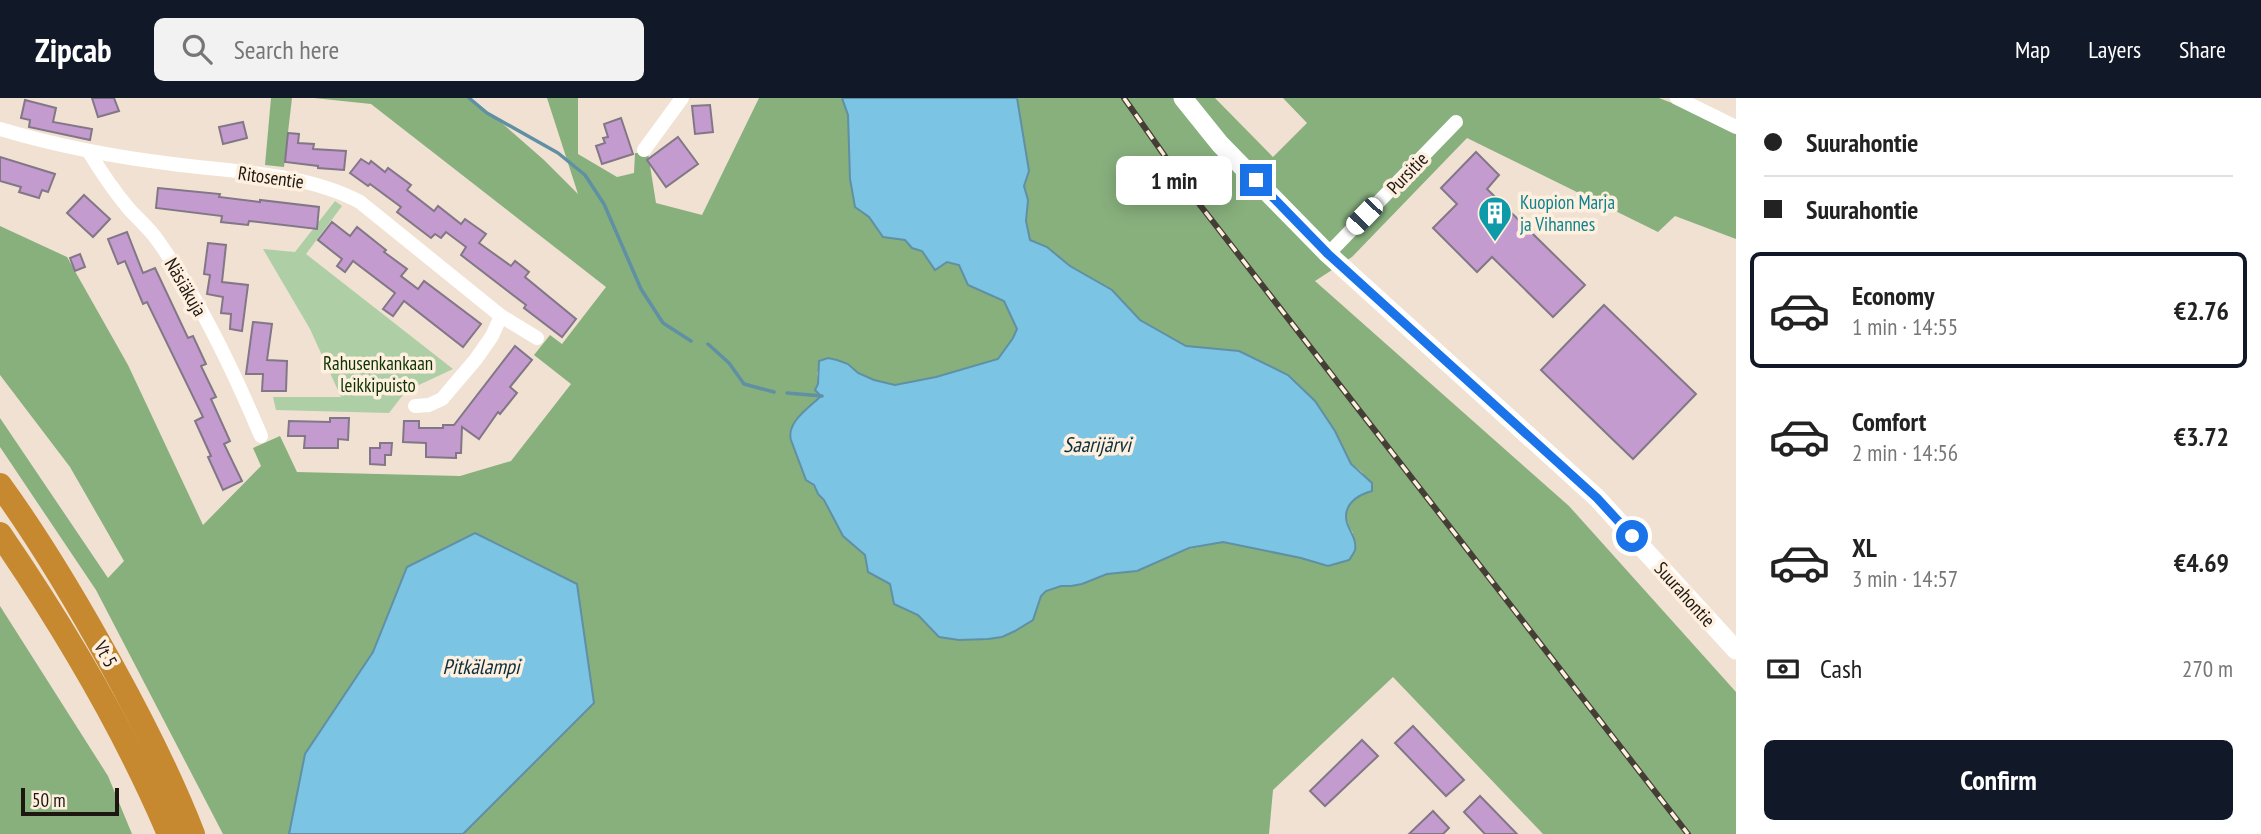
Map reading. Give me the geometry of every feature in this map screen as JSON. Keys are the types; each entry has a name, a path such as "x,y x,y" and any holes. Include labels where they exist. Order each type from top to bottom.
{"highway":[{"name":"Vt 5","path":"0,485 84,614 156,747 193,834"},
{"name":"Vt 5","path":"0,534 73,644 114,718 169,834"}],"street":[{"path":"644,150 682,98"},
{"name":"Suurahontie","path":"1183,98 1220,144 1328,254 1597,498 1736,650"},
{"path":"1677,98 1736,127"},
{"name":"Pursitie","path":"1328,254 1456,122"},
{"name":"Ritosentie","path":"0,129 49,144 89,152 306,181 342,192 370,210 501,316 537,338"},
{"name":"Näsiäkuja","path":"89,152 120,197 157,239 180,274 240,389 261,436"},
{"path":"415,406 429,405 442,399 476,359 492,336 501,316"}],"green space":[{"path":"271,98 292,98 284,167 265,165"},
{"path":"314,98 467,98 503,124 578,194 547,98 578,98 578,154 617,177 634,173 635,153 648,153 656,203 702,215 759,98 842,98 848,115 850,179 855,207 869,217 883,236 905,240 912,248 922,251 935,270 947,262 959,265 968,285 1004,301 1017,329 998,359 936,377 895,385 874,380 858,373 848,364 828,358 817,373 822,396 802,414 798,458 801,468 830,510 843,536 865,555 868,572 890,584 894,604 918,615 939,637 959,640 1002,637 1015,631 1032,620 1041,596 1046,591 1082,584 1107,574 1137,571 1189,549 1223,542 1328,566 1353,533 1347,518 1349,506 1358,497 1372,490 1362,472 1351,464 1335,431 1315,401 1288,375 1239,351 1186,346 1140,320 1112,290 1070,266 1047,247 1030,240 1026,221 1028,200 1024,186 1029,171 1017,98 1215,98 1273,157 1307,123 1283,98 1659,98 1729,125 1736,132 1736,239 1675,216 1658,232 1467,138 1352,257 1315,281 1569,506 1736,692 1736,834 1543,834 1393,677 1273,790 1269,834 463,834 594,703 407,567 373,652 305,754 289,834 223,834 96,590 0,447 0,418 108,578 124,561 70,467 0,375 0,226 67,257 128,365 203,525 261,466 253,448 280,436 297,472 460,476 511,461 571,384 534,355 550,335 562,344 606,287 371,104"},
{"name":"Rahusenkankaan leikkipuisto","path":"335,201 342,206 306,254 453,369 406,391 389,413 276,410 273,397 341,397 310,329 263,249 295,252"},
{"path":"0,606 108,776 132,834 0,834"}],"water":[{"name":"Saarijärvi","path":"842,98 1017,98 1029,171 1024,186 1028,200 1026,221 1030,240 1047,247 1070,266 1112,290 1140,320 1186,346 1239,351 1288,375 1315,401 1335,431 1351,464 1372,483 1372,491 1356,498 1347,511 1347,523 1355,546 1349,560 1328,566 1223,542 1189,548 1137,571 1107,574 1082,584 1046,591 1041,596 1033,620 1002,637 988,639 959,640 939,637 918,615 894,604 890,584 868,572 865,555 843,536 824,500 814,485 806,480 791,440 790,433 795,421 821,396 815,390 818,384 819,361 828,358 837,360 874,380 895,385 936,377 998,359 1017,329 1004,301 968,285 959,265 947,262 935,270 922,251 912,248 905,240 883,237 869,217 855,207 850,179 848,115"},
{"name":"Pitkälampi","path":"475,533 577,584 594,703 463,834 289,834 305,754 373,652 407,567"}],"building":[{"path":"92,98 114,98 119,111 98,117"},
{"path":"25,100 56,108 53,122 92,129 90,140 29,127 30,120 21,118"},
{"path":"710,105 713,132 695,134 692,106"},
{"path":"621,118 633,154 602,164 596,146 605,143 603,138 608,137 604,124"},
{"path":"243,122 247,138 223,144 219,127"},
{"path":"288,133 299,134 298,143 314,144 313,149 346,151 344,170 285,162"},
{"path":"678,137 698,164 666,187 647,160"},
{"name":"Kuopion Marja ja Vihannes","path":"1476,152 1499,175 1487,189 1585,285 1553,317 1492,257 1477,272 1433,228 1457,204 1441,188"},
{"path":"0,157 55,174 48,192 42,190 39,198 19,192 21,187 0,181"},
{"path":"361,159 369,164 371,161 385,172 388,168 411,185 407,190 434,211 438,206 461,224 465,219 486,234 479,243 511,266 515,261 529,272 525,277 576,319 562,337 524,308 526,305 461,255 466,247 446,232 441,238 435,234 431,238 397,212 401,207 350,173"},
{"path":"158,188 319,207 317,229 249,221 248,225 221,222 222,216 156,208"},
{"path":"84,195 110,219 93,237 67,213"},
{"path":"332,222 350,236 357,227 407,269 401,276 418,289 424,281 481,324 463,347 404,301 393,316 383,309 395,293 353,261 345,272 337,266 342,259 318,240"},
{"path":"127,232 143,273 155,268 188,338 193,336 206,364 201,366 216,397 211,399 230,441 224,444 242,481 223,490 195,421 203,417 147,302 143,304 125,261 118,264 108,239"},
{"path":"208,243 226,245 222,282 248,285 242,331 230,329 231,314 221,313 223,297 207,294 210,275 204,274"},
{"path":"80,254 85,267 75,271 70,258"},
{"path":"1604,305 1696,394 1633,459 1541,370"},
{"path":"253,322 272,324 267,360 287,361 286,391 262,391 263,374 246,374"},
{"path":"515,346 532,360 510,387 517,393 500,414 498,412 479,439 462,427 461,453 456,453 456,458 426,457 426,443 403,442 404,421 419,421 419,428 454,425"},
{"path":"330,418 349,418 348,440 338,439 338,448 304,448 305,436 288,436 289,421 330,422"},
{"path":"380,443 392,443 391,455 385,455 385,465 370,464 370,448 380,448"},
{"path":"1413,726 1464,780 1446,796 1395,743"},
{"path":"1362,740 1378,756 1325,806 1310,791"},
{"path":"1480,796 1517,834 1485,834 1464,812"},
{"path":"1433,811 1449,828 1443,834 1409,834"}],"waterway":[{"path":"469,98 487,113 558,153 585,175 604,204 641,289 663,323 691,341"},
{"path":"708,344 729,363 744,384 774,392"},
{"path":"787,393 822,396"}],"railway":[{"path":"1124,98 1193,196 1688,834"}],"place":[{"name":"Kuopion Marja ja Vihannes","path":"1495,243"}],"route":[{"path":"1256,180 1328,254 1597,498 1632,536"}]}
